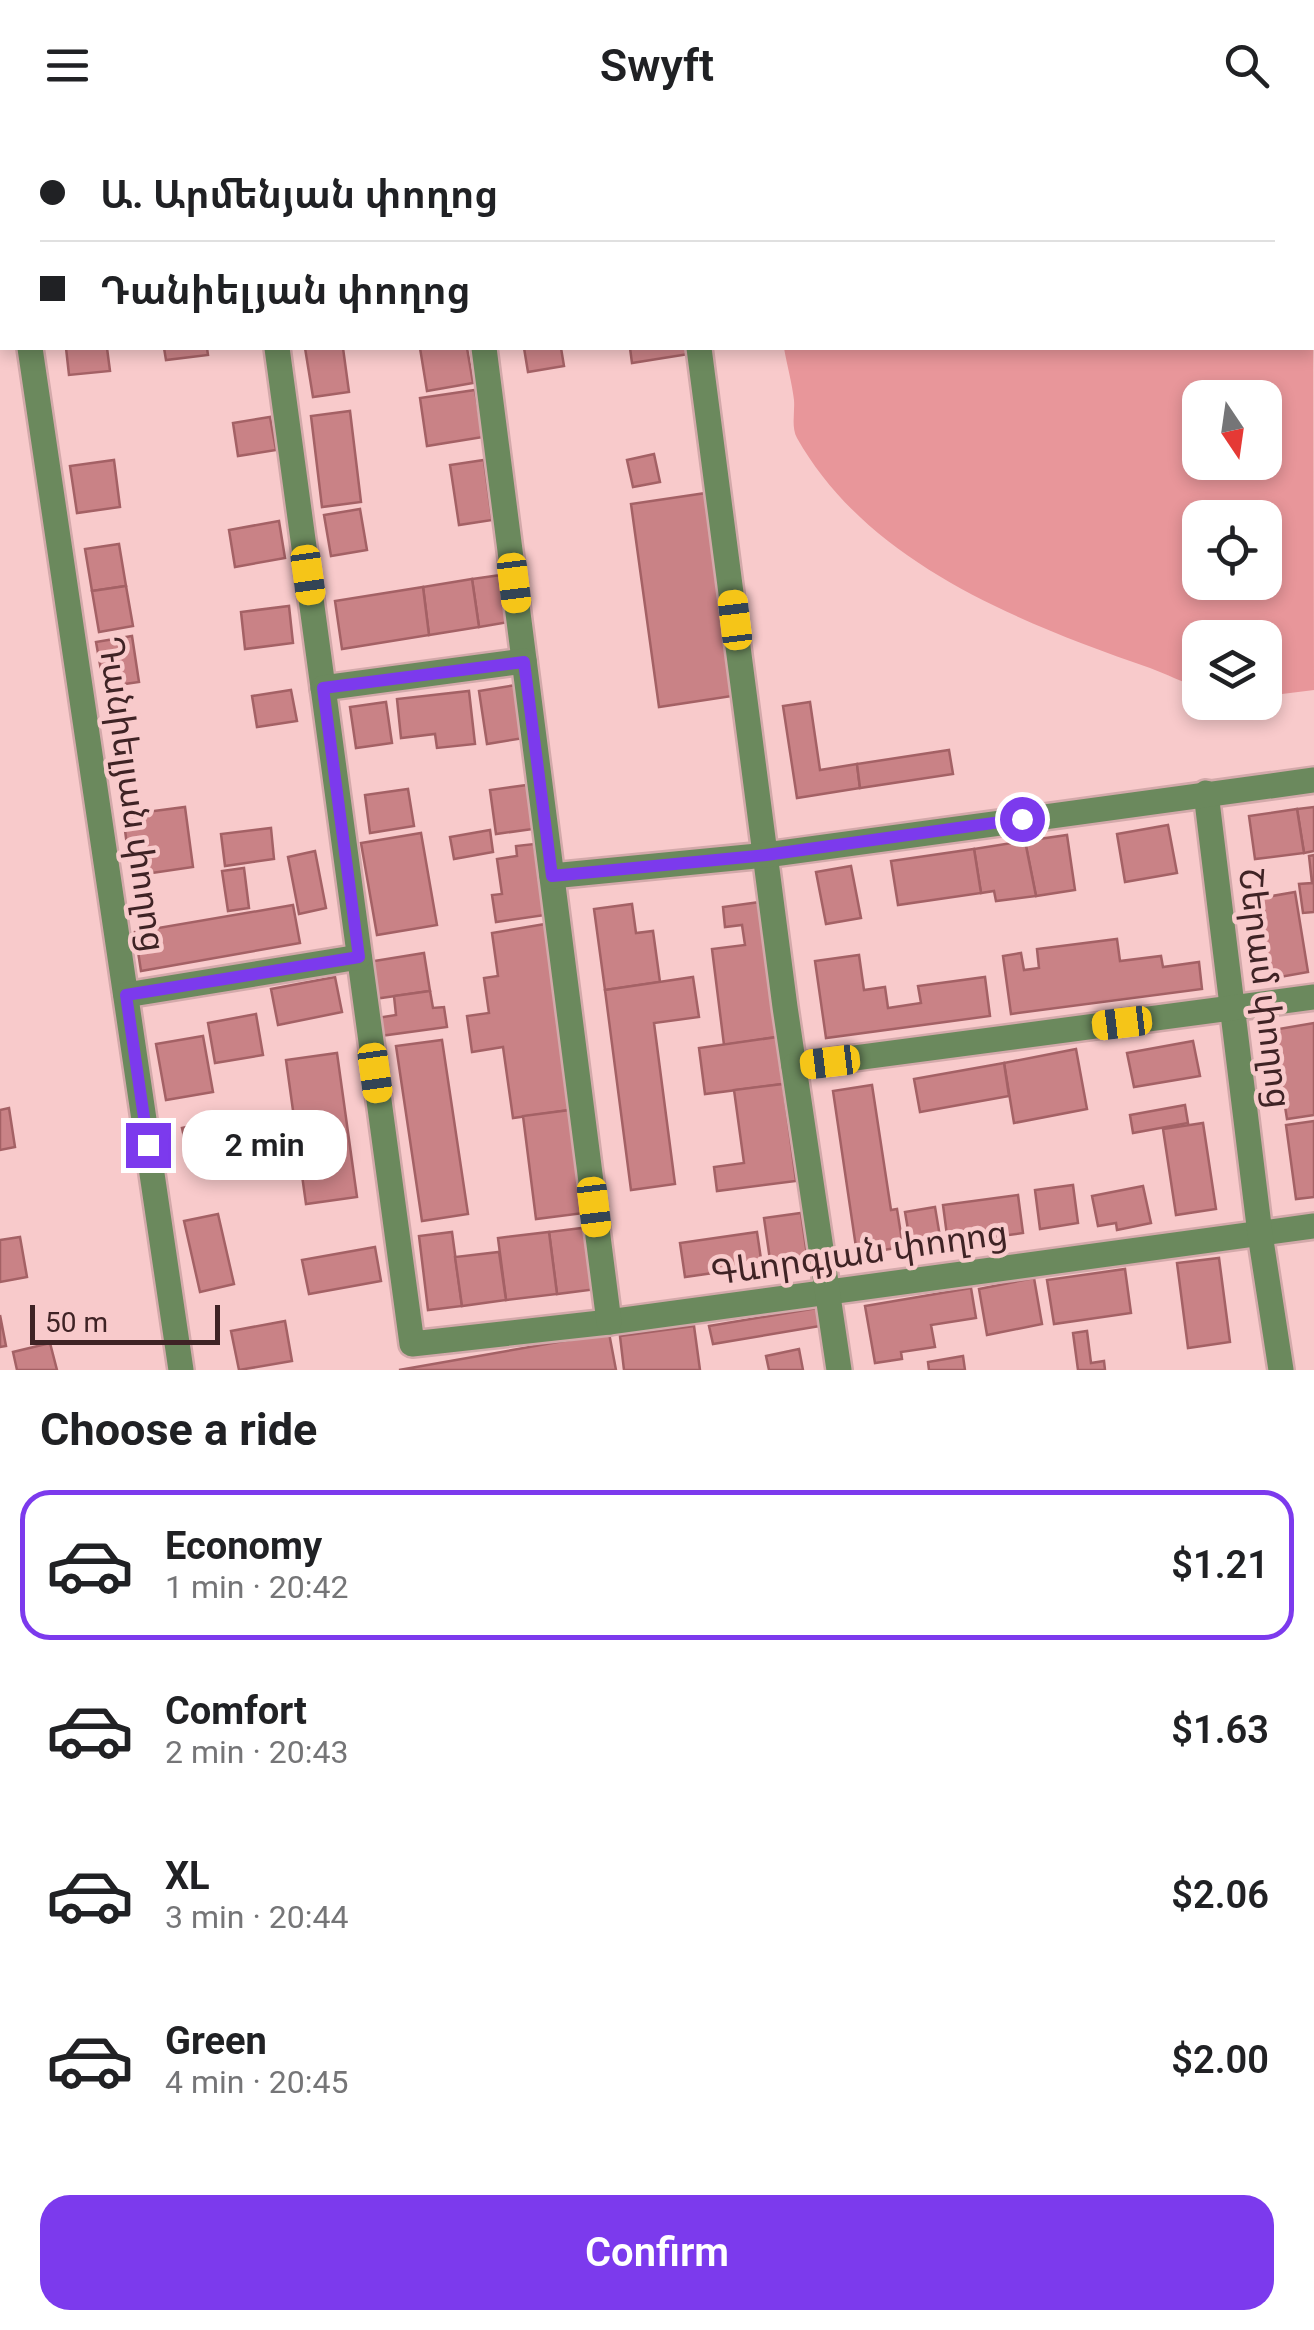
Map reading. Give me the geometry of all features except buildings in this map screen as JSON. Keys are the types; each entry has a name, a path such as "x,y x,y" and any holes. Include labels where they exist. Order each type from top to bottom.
{"street":[{"name":"Դանիելյան փողոց","path":"30,350 182,1370"},
{"path":"126,995 359,957 277,350"},
{"path":"484,350 609,1322"},
{"path":"699,350 794,1066 839,1370"},
{"path":"323,688 524,662"},
{"path":"552,876 766,855 1314,780"},
{"name":"Շերամ փողոց","path":"1206,794 1260,1234 1281,1370"},
{"name":"Գևորգյան փողոց","path":"359,957 412,1344 828,1294 1314,1226"},
{"path":"794,1066 1314,997"}],"shaded area":[{"path":"784,350 1313,350 1314,690 1282,694 1282,620 1182,620 1182,681 1050,631 952,583 864,521 827,482 797,438"}],"route":[{"path":"148,1145 126,995 359,957 323,688 524,662 552,876 766,855 1022,819"}]}
